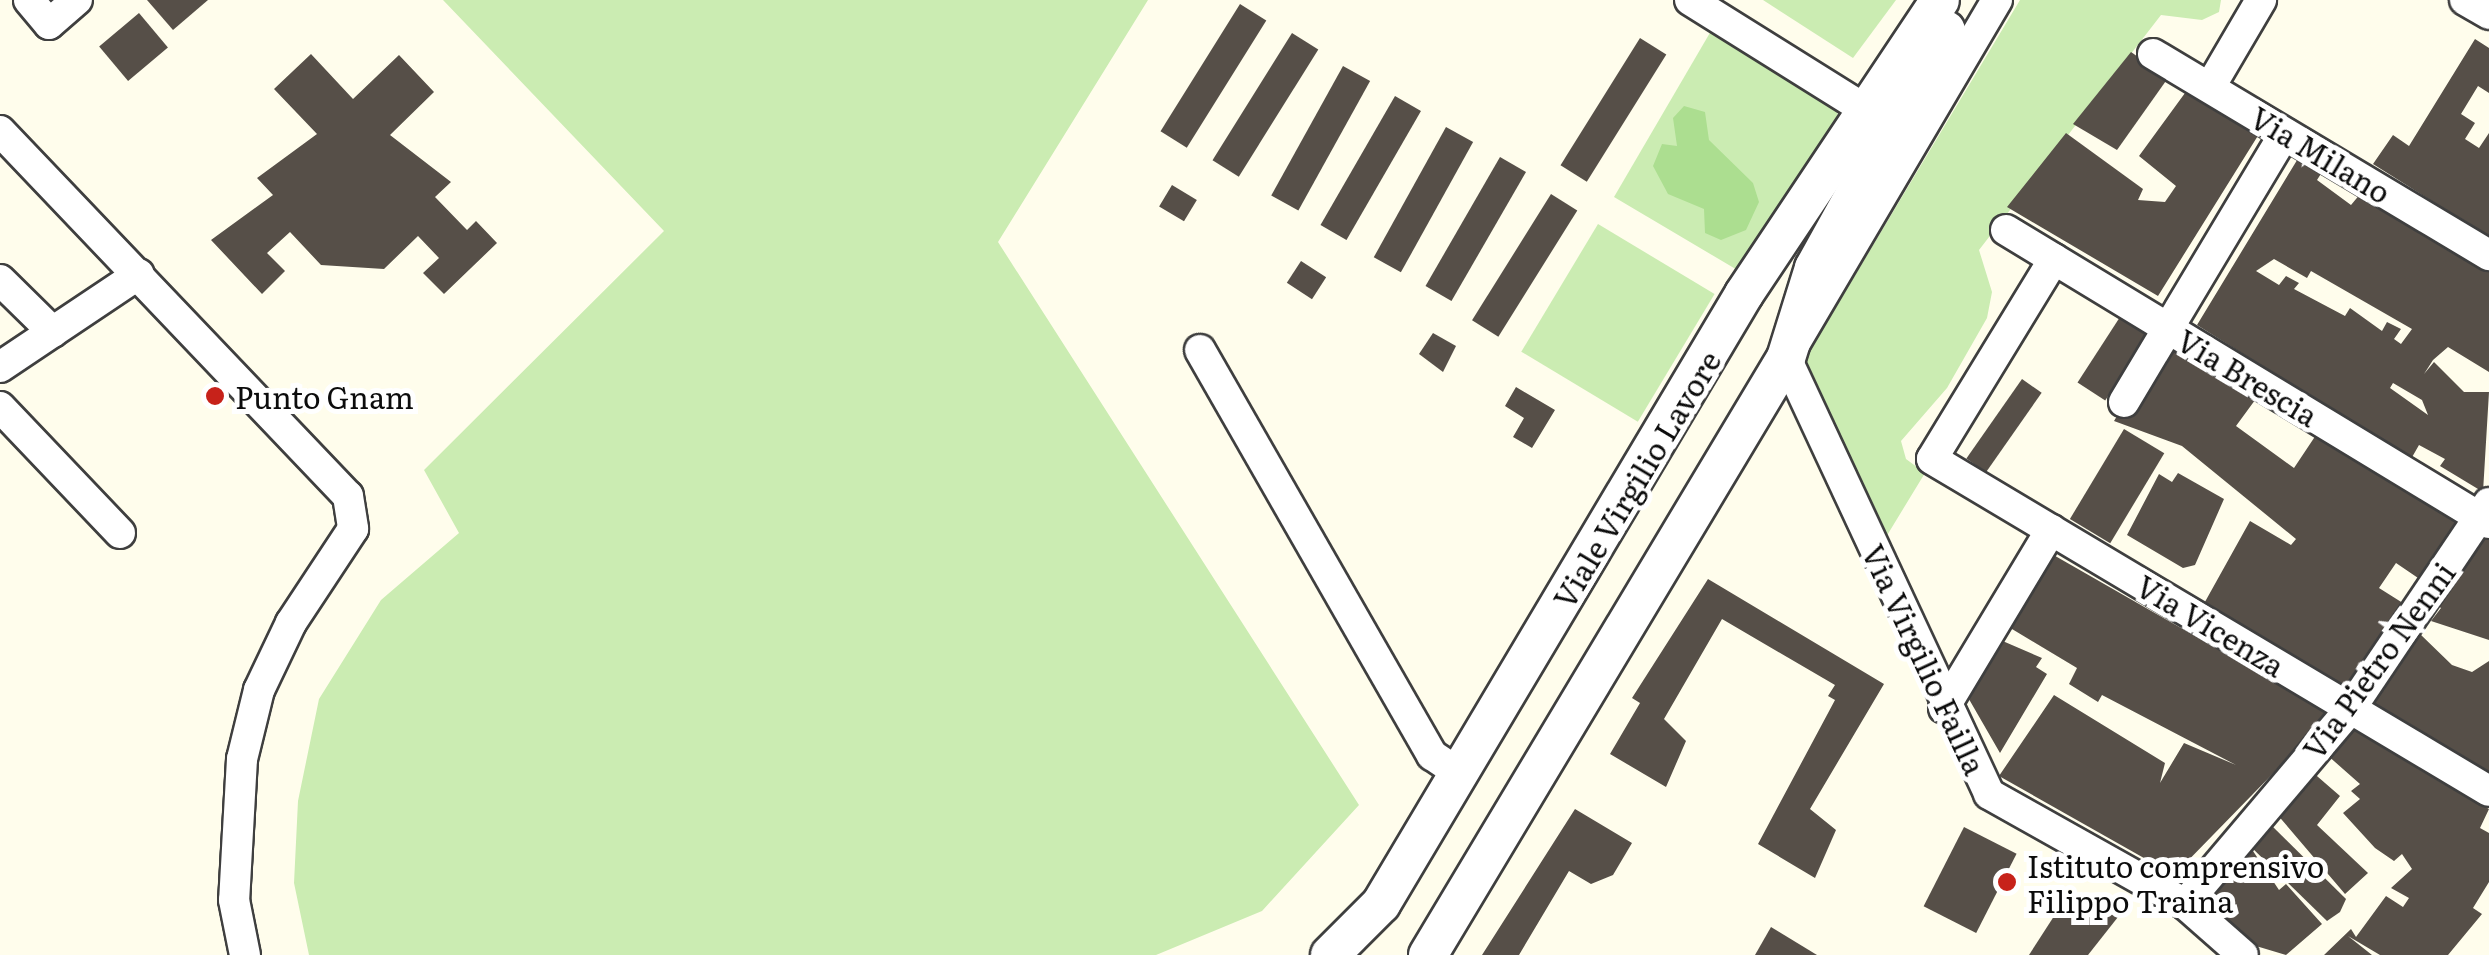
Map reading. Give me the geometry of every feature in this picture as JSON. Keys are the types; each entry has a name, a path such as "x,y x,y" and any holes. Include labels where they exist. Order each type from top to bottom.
{"street":[{"path":"28,0 48,24 77,0"},
{"path":"1690,0 1866,110"},
{"name":"Viale Virgilio Lavore","path":"1330,955 1382,904 1744,294 1940,0"},
{"path":"1786,358 1814,268 1963,0"},
{"path":"1428,955 1997,0"},
{"path":"2210,88 2260,0"},
{"path":"2465,0 2489,14"},
{"name":"Via Milano","path":"2153,54 2489,255"},
{"path":"0,131 348,496 348,541 291,624 259,690 242,759 234,883 245,955"},
{"path":"2124,402 2285,132"},
{"name":"Via Brescia","path":"2006,230 2486,515"},
{"name":"Via Vicenza","path":"2054,259 1932,459 2489,791"},
{"path":"0,366 139,274"},
{"path":"0,280 52,332"},
{"path":"1200,350 1432,755 1460,774"},
{"name":"Via Virgilio Failla","path":"1786,358 1944,708 1989,794 2184,904 2243,955"},
{"path":"0,408 120,533"},
{"name":"Via Pietro Nenni","path":"2184,904 2351,708 2486,515"},
{"path":"1944,708 2051,530"}],"green space":[{"path":"443,0 1148,0 998,242 1359,805 1262,911 1156,955 309,955 294,883 298,801 319,699 381,600 459,533 424,470 664,231"},
{"path":"1763,0 1896,0 1853,58"},
{"path":"2020,0 2221,0 2219,12 2202,20 2161,15 1979,250 1992,292 1987,318 1947,388 1901,441 1906,459 1925,473 1883,542 1803,362"},
{"path":"1711,31 1833,103 1838,115 1739,271 1614,197"},
{"path":"1684,106 1705,112 1709,140 1753,183 1759,202 1746,230 1721,240 1705,233 1704,209 1668,194 1653,166 1662,144 1677,146 1673,118"},
{"path":"1598,224 1715,294 1638,422 1521,352"}],"building":[{"path":"147,0 208,0 173,30"},
{"path":"1240,4 1266,20 1187,148 1161,131"},
{"path":"139,13 168,47 128,81 99,46"},
{"path":"1292,33 1318,49 1239,177 1213,160"},
{"path":"1640,38 1666,54 1587,182 1561,165"},
{"path":"2475,39 2489,48 2489,93 2478,86 2461,114 2475,123 2465,139 2479,148 2489,133 2489,237 2373,164 2393,135 2409,146"},
{"path":"2131,52 2168,78 2117,150 2073,124"},
{"path":"311,54 353,99 399,55 434,92 390,135 451,182 435,197 467,230 476,221 497,243 444,294 423,273 439,258 418,236 384,269 321,265 290,232 267,253 285,271 262,294 211,240 273,195 257,178 317,134 274,89"},
{"path":"1343,66 1370,81 1298,210 1271,195"},
{"path":"2185,93 2259,134 2158,296 2007,207 2066,133 2143,189 2138,200 2165,202 2176,186 2139,156"},
{"path":"1395,96 1421,111 1346,240 1320,225"},
{"path":"1446,127 1473,142 1401,272 1374,257"},
{"path":"2302,152 2324,169 2317,180 2351,205 2361,193 2489,267 2489,372 2448,347 2433,360 2424,374 2434,362 2464,392 2489,392 2483,492 2440,466 2445,459 2419,445 2411,459 2197,325","holes":["2274,259 2307,278 2311,271 2412,329 2401,344 2394,339 2401,329 2387,322 2382,331 2350,308 2345,316 2294,289 2299,283 2286,276 2279,285 2256,271","2393,383 2422,400 2428,415 2390,388"]},
{"path":"1500,157 1526,172 1451,301 1426,286"},
{"path":"1172,185 1197,200 1184,221 1159,206"},
{"path":"1551,194 1577,210 1498,337 1472,320"},
{"path":"1301,261 1326,277 1312,299 1287,283"},
{"path":"2120,317 2148,335 2105,400 2078,382"},
{"path":"1433,333 1456,346 1443,372 1419,354"},
{"path":"2163,339 2258,396 2236,426 2294,468 2320,429 2465,520 2421,580 2396,563 2379,588 2406,605 2352,691 2201,609 2250,521 2291,545 2296,539 2182,446 2114,421"},
{"path":"2022,379 2042,393 1986,472 1966,458"},
{"path":"1516,387 1555,410 1532,448 1513,437 1524,418 1505,406"},
{"path":"2124,429 2164,453 2110,543 2070,519"},
{"path":"2178,473 2224,499 2195,565 2183,568 2127,535 2159,474 2172,482"},
{"path":"2477,530 2489,540 2489,640 2431,621 2441,608 2428,598"},
{"path":"2050,553 2331,714 2174,875 1999,776 2054,695 2165,763 2160,783 2184,743 2236,765 2102,695 2098,702 2069,684 2077,668 2007,626"},
{"path":"1708,579 1884,684 1810,809 1836,830 1815,878 1758,844 1835,700 1828,696 1835,685 1722,619 1664,719 1686,741 1666,787 1610,754 1640,703 1632,698"},
{"path":"2420,634 2452,665 2472,672 2489,661 2489,780 2362,706"},
{"path":"1998,639 2042,658 2036,667 2047,674 2000,753 1966,694"},
{"path":"2356,728 2489,809 2480,828 2489,833 2489,882 2473,908 2482,914 2448,955 2380,955 2348,936 2372,955 2324,955 2351,929 2356,937 2386,896 2403,907 2409,898 2391,888 2412,869 2402,854 2394,861 2375,848 2343,813 2360,799 2351,791 2360,784 2326,754"},
{"path":"2310,770 2340,796 2317,825 2368,873 2345,894 2276,813"},
{"path":"1575,809 1632,843 1613,875 1591,884 1569,871 1519,955 1482,955"},
{"path":"2270,824 2346,899 2340,912 2327,921 2249,845"},
{"path":"1964,827 2017,854 1976,933 1924,906"},
{"path":"2249,845 2279,890 2286,884 2322,924 2286,955 2256,946 2201,894"},
{"path":"2069,893 2118,917 2088,955 2029,955"},
{"path":"1771,927 1817,955 1755,955"}],"place":[{"name":"Punto Gnam","path":"215,396"},
{"name":"Istituto comprensivo Filippo Traina","path":"2007,882"}]}
